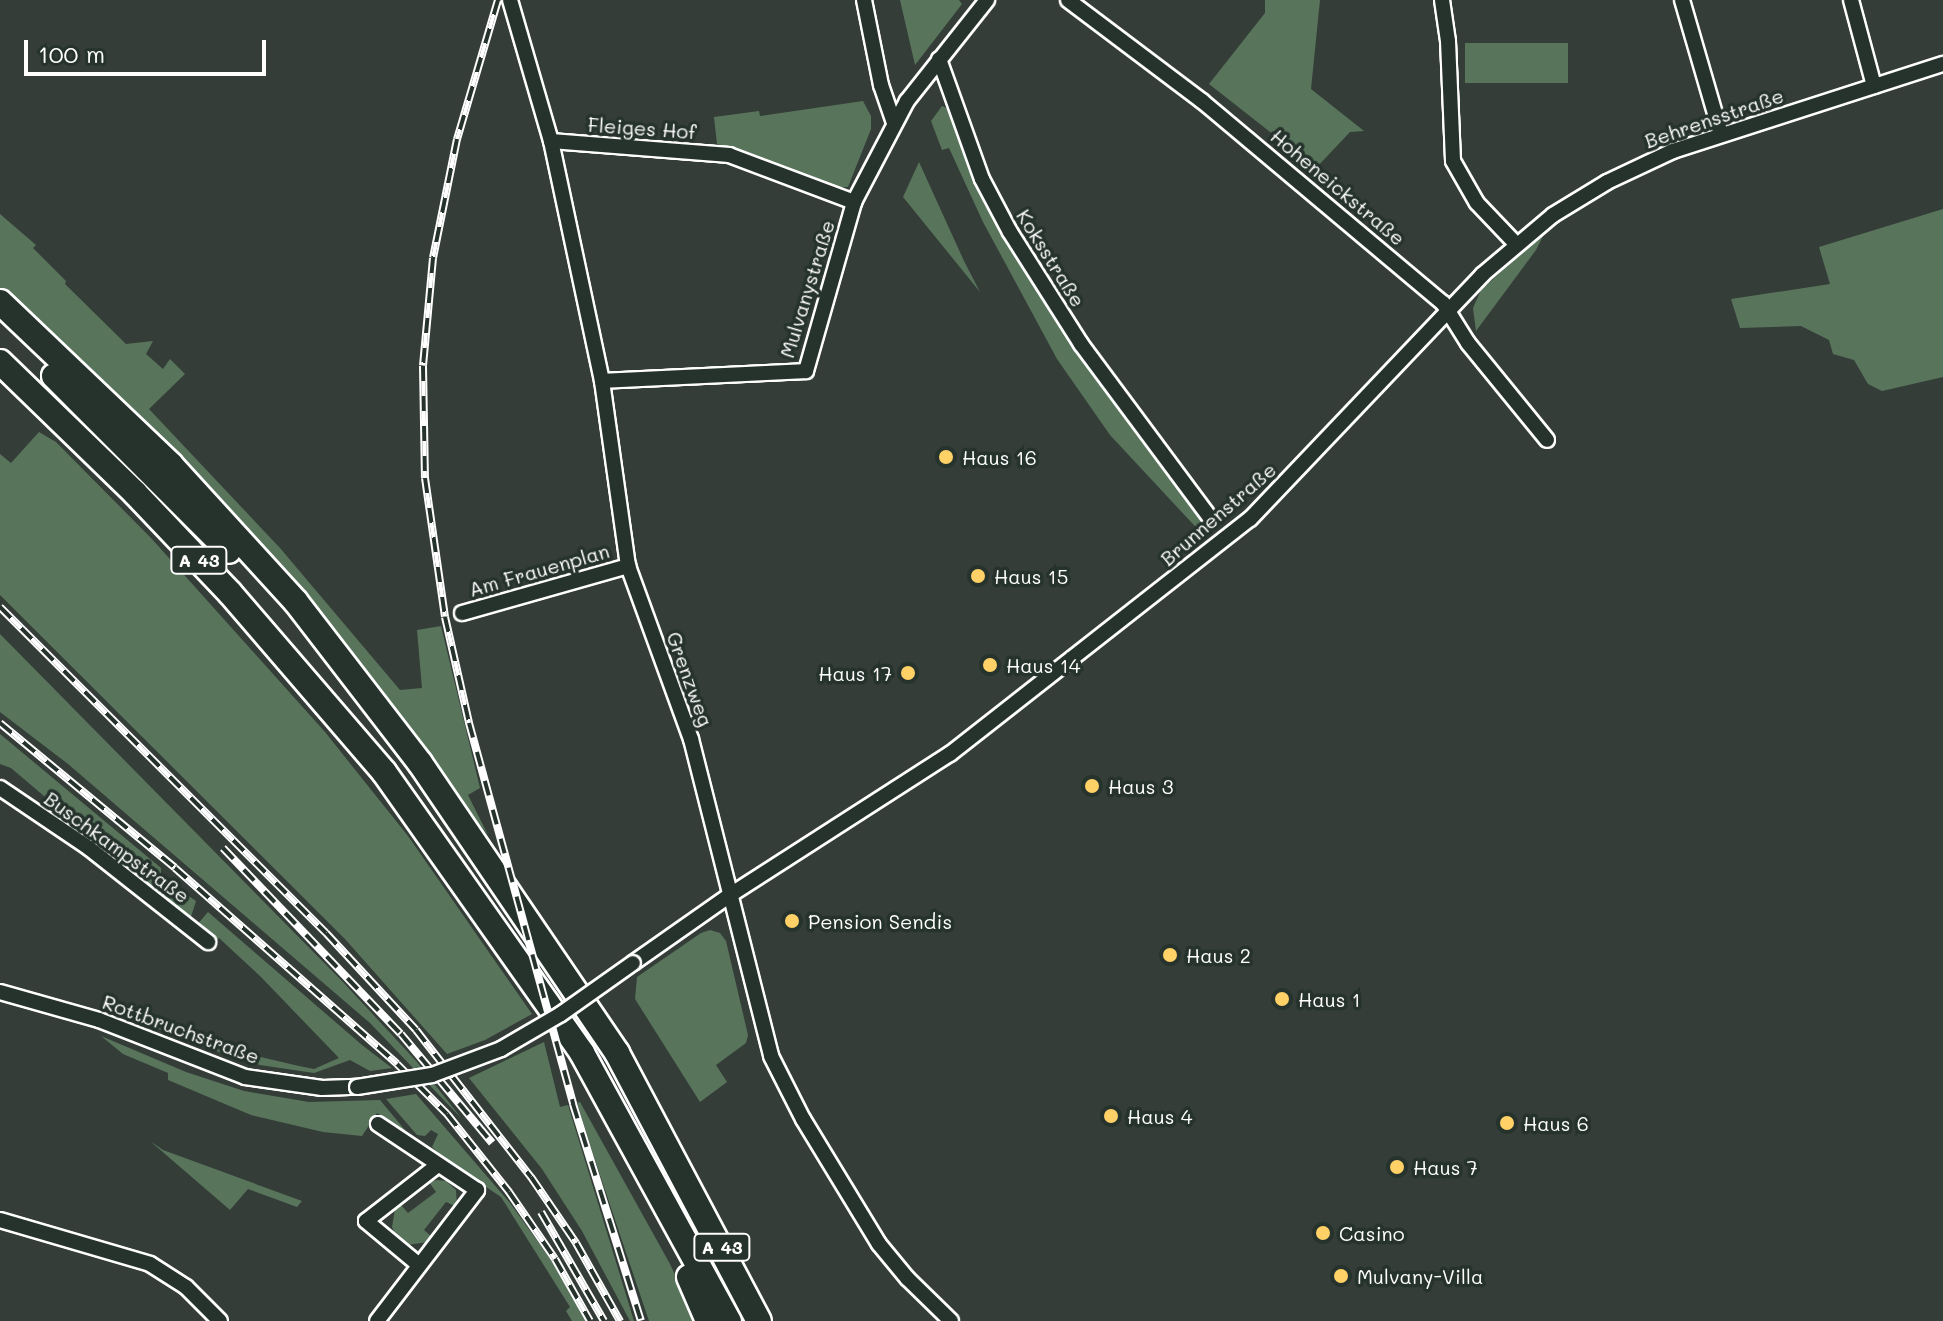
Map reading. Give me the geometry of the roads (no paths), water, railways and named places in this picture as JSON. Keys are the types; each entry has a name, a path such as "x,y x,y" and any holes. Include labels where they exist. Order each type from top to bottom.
{"highway":[{"path":"0,302 171,465 296,602 340,663"},
{"name":"A 43","path":"0,325 340,663 428,774 617,1053 759,1321"},
{"name":"A 43","path":"0,362 135,493 230,593 384,772 582,1053 729,1321"},
{"path":"655,1185 664,1216 708,1321"}],"street":[{"name":"Grenzweg","path":"510,0 551,141 602,381 628,566 691,739 780,1077 879,1244 908,1279 951,1321"},
{"path":"864,0 881,85 894,123"},
{"path":"939,59 987,0"},
{"name":"Hoheneickstraße","path":"1068,0 1279,163 1448,309 1468,343 1547,440"},
{"path":"1442,0 1448,41 1453,161 1477,203 1516,244"},
{"path":"1682,0 1721,134"},
{"path":"1851,0 1874,86"},
{"name":"Mulvanystraße","path":"602,381 806,371 854,202 894,123 939,59"},
{"name":"Koksstraße","path":"939,59 982,179 1010,232 1081,344 1211,519"},
{"name":"Behrensstraße","path":"1516,244 1553,215 1607,182 1673,151 1943,64"},
{"name":"Fleiges Hof","path":"551,141 729,155 854,202"},
{"name":"Brunnenstraße","path":"730,895 950,754 1250,519 1448,309 1516,244"},
{"name":"Am Frauenplan","path":"462,613 628,566"},
{"name":"Buschkampstraße","path":"0,788 89,848 208,942"},
{"name":"Rottbruchstraße","path":"0,992 99,1020 245,1077 322,1088 357,1087 432,1075 501,1049 561,1014 730,895"},
{"path":"377,1321 477,1190 378,1124"},
{"path":"419,1265 366,1221 438,1165"},
{"path":"0,1220 150,1264 186,1287 220,1321"}],"railway":[{"path":"498,0 457,139 433,258 423,366 425,478 445,617 469,723 573,1104 641,1321"},
{"path":"0,607 326,933 416,1030 531,1177 576,1243 620,1321"},
{"path":"0,723 175,868 397,1064 447,1114 509,1192 555,1259 590,1321"},
{"path":"223,848 401,1034 492,1143"},
{"path":"541,1212 604,1321"}],"place":[{"name":"Haus 16","path":"946,457"},
{"name":"Haus 15","path":"978,576"},
{"name":"Haus 14","path":"990,665"},
{"name":"Haus 17","path":"908,673"},
{"name":"Haus 3","path":"1092,786"},
{"name":"Pension Sendis","path":"792,921"},
{"name":"Haus 2","path":"1170,955"},
{"name":"Haus 1","path":"1282,999"},
{"name":"Haus 4","path":"1111,1116"},
{"name":"Haus 6","path":"1507,1123"},
{"name":"Haus 7","path":"1397,1167"},
{"name":"Casino","path":"1323,1233"},
{"name":"Mulvany-Villa","path":"1341,1276"}]}
